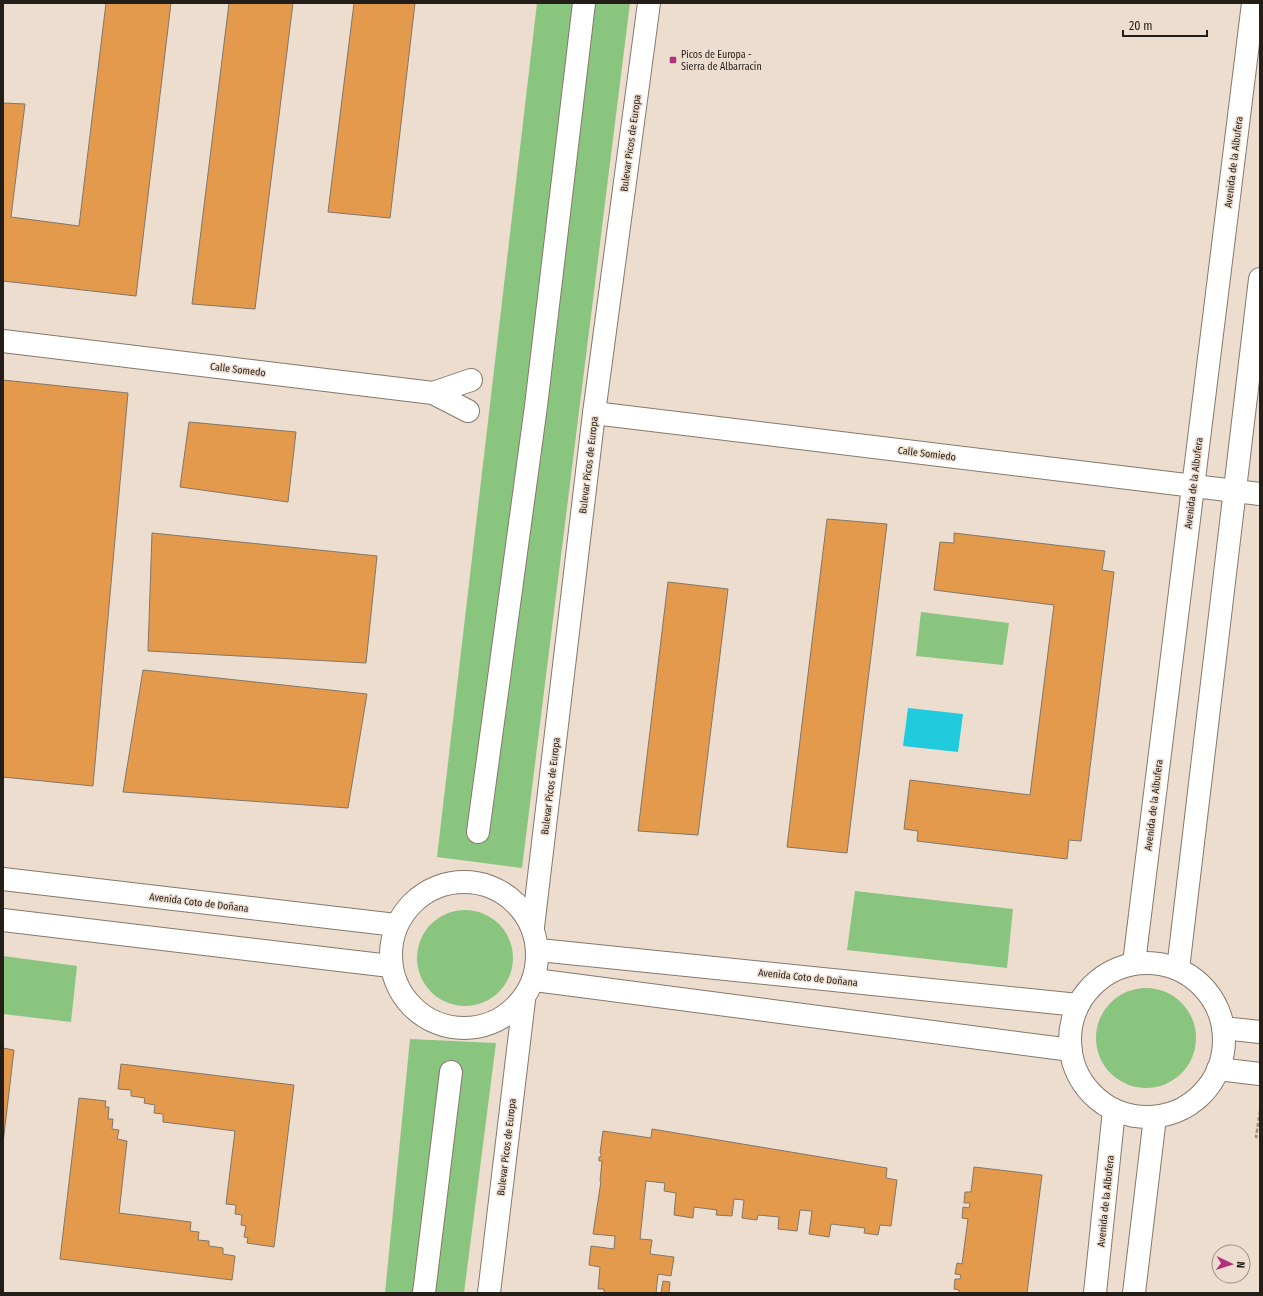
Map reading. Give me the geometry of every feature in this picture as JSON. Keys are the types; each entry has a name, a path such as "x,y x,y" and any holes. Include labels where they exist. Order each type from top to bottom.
{"street":[{"path":"478,832 536,406 584,3"},
{"name":"Bulevar Picos de Europa","path":"533,927 594,413 650,3"},
{"path":"1253,3 1260,4"},
{"name":"Avenida de la Albufera","path":"1134,963 1253,3"},
{"path":"1178,969 1260,279"},
{"name":"Calle Somedo","path":"3,341 434,393 468,411"},
{"path":"434,393 472,380"},
{"name":"Calle Somiedo","path":"594,413 1260,494"},
{"name":"Avenida Coto de Doñana","path":"3,879 396,925"},
{"path":"475,882 510,896 533,927 539,950 535,980 524,1000 487,1027 433,1024 399,991 390,966 396,925 409,905 442,884 475,882"},
{"path":"3,920 390,966"},
{"name":"Avenida Coto de Doñana","path":"539,950 1078,1005"},
{"path":"1134,963 1156,963 1178,969 1199,983 1215,1003 1223,1028 1223,1049 1218,1069 1208,1087 1193,1101 1175,1112 1155,1117 1134,1116 1114,1110 1093,1095 1078,1075 1071,1050 1071,1027 1078,1005 1092,986 1111,971 1134,963"},
{"path":"535,980 1071,1050"},
{"name":"Bulevar Picos de Europa","path":"489,1293 524,1000"},
{"path":"1223,1028 1260,1032"},
{"path":"1218,1069 1260,1074"},
{"path":"424,1293 451,1072"},
{"name":"Avenida de la Albufera","path":"1096,1293 1114,1110"},
{"path":"1134,1293 1155,1117"}],"path":[{"path":"1260,1111 1256,1137 1260,1137"}],"green space":[{"path":"537,3 630,3 522,868 437,857"},
{"path":"921,612 1009,623 1003,665 916,656"},
{"path":"855,891 1013,909 1007,968 847,950"},
{"path":"465,910 483,913 499,924 510,940 513,958 510,976 499,992 483,1003 465,1006 447,1003 431,992 420,976 417,958 420,940 431,924 447,913"},
{"path":"3,956 77,966 71,1022 3,1014"},
{"path":"1146,988 1165,992 1181,1003 1192,1019 1196,1038 1192,1057 1181,1073 1165,1084 1146,1088 1127,1084 1111,1073 1100,1057 1096,1038 1100,1019 1111,1003 1127,992"},
{"path":"410,1039 496,1043 464,1293 385,1293"}],"water":[{"path":"908,708 963,714 958,752 903,746"}],"building":[{"path":"106,3 171,3 136,296 3,281 3,103 25,104 11,217 79,226"},
{"path":"229,3 293,3 255,309 192,304"},
{"path":"354,3 415,3 390,218 328,212"},
{"path":"3,380 128,393 93,786 3,777"},
{"path":"189,422 296,432 288,502 180,487"},
{"path":"827,519 887,524 847,853 787,847"},
{"path":"152,533 377,556 366,663 148,651"},
{"path":"954,533 1105,551 1102,570 1114,572 1081,841 1069,840 1067,859 917,841 918,831 904,829 910,780 1030,795 1054,605 934,590 940,542 954,543"},
{"path":"668,582 728,589 698,835 638,831"},
{"path":"143,670 367,694 348,808 123,792"},
{"path":"3,1048 14,1050 3,1143"},
{"path":"121,1064 294,1085 274,1247 247,1243 248,1238 244,1237 246,1226 241,1225 242,1215 235,1214 236,1205 226,1204 235,1131 163,1122 163,1114 154,1113 155,1105 144,1103 145,1098 131,1096 131,1090 118,1089"},
{"path":"79,1098 106,1101 105,1107 109,1107 108,1119 113,1119 112,1129 119,1130 117,1139 127,1141 119,1213 191,1222 190,1231 199,1232 198,1240 209,1241 209,1246 223,1248 223,1254 235,1256 232,1280 60,1259"},
{"path":"652,1129 887,1168 886,1178 897,1180 891,1226 880,1225 878,1235 864,1233 865,1228 831,1224 829,1237 809,1234 812,1211 800,1210 797,1231 778,1229 779,1217 758,1215 757,1220 742,1218 744,1200 734,1199 732,1216 716,1215 717,1210 694,1207 693,1218 674,1215 676,1193 664,1191 665,1183 646,1181 640,1239 652,1240 650,1254 674,1257 671,1276 658,1274 656,1293 604,1293 604,1289 598,1289 600,1267 589,1265 591,1246 614,1249 615,1236 593,1234 601,1181 602,1161 599,1161 599,1157 601,1157 600,1153 603,1131 651,1138"},
{"path":"974,1167 1042,1175 1027,1293 959,1293 959,1290 954,1289 955,1279 960,1279 961,1275 955,1274 957,1263 962,1264 968,1219 962,1218 963,1207 969,1208 970,1203 964,1203 965,1192 971,1192"},
{"path":"663,1281 670,1282 669,1293 661,1293"}],"place":[{"name":"Picos de Europa - Sierra de Albarracín","path":"673,60"}]}
